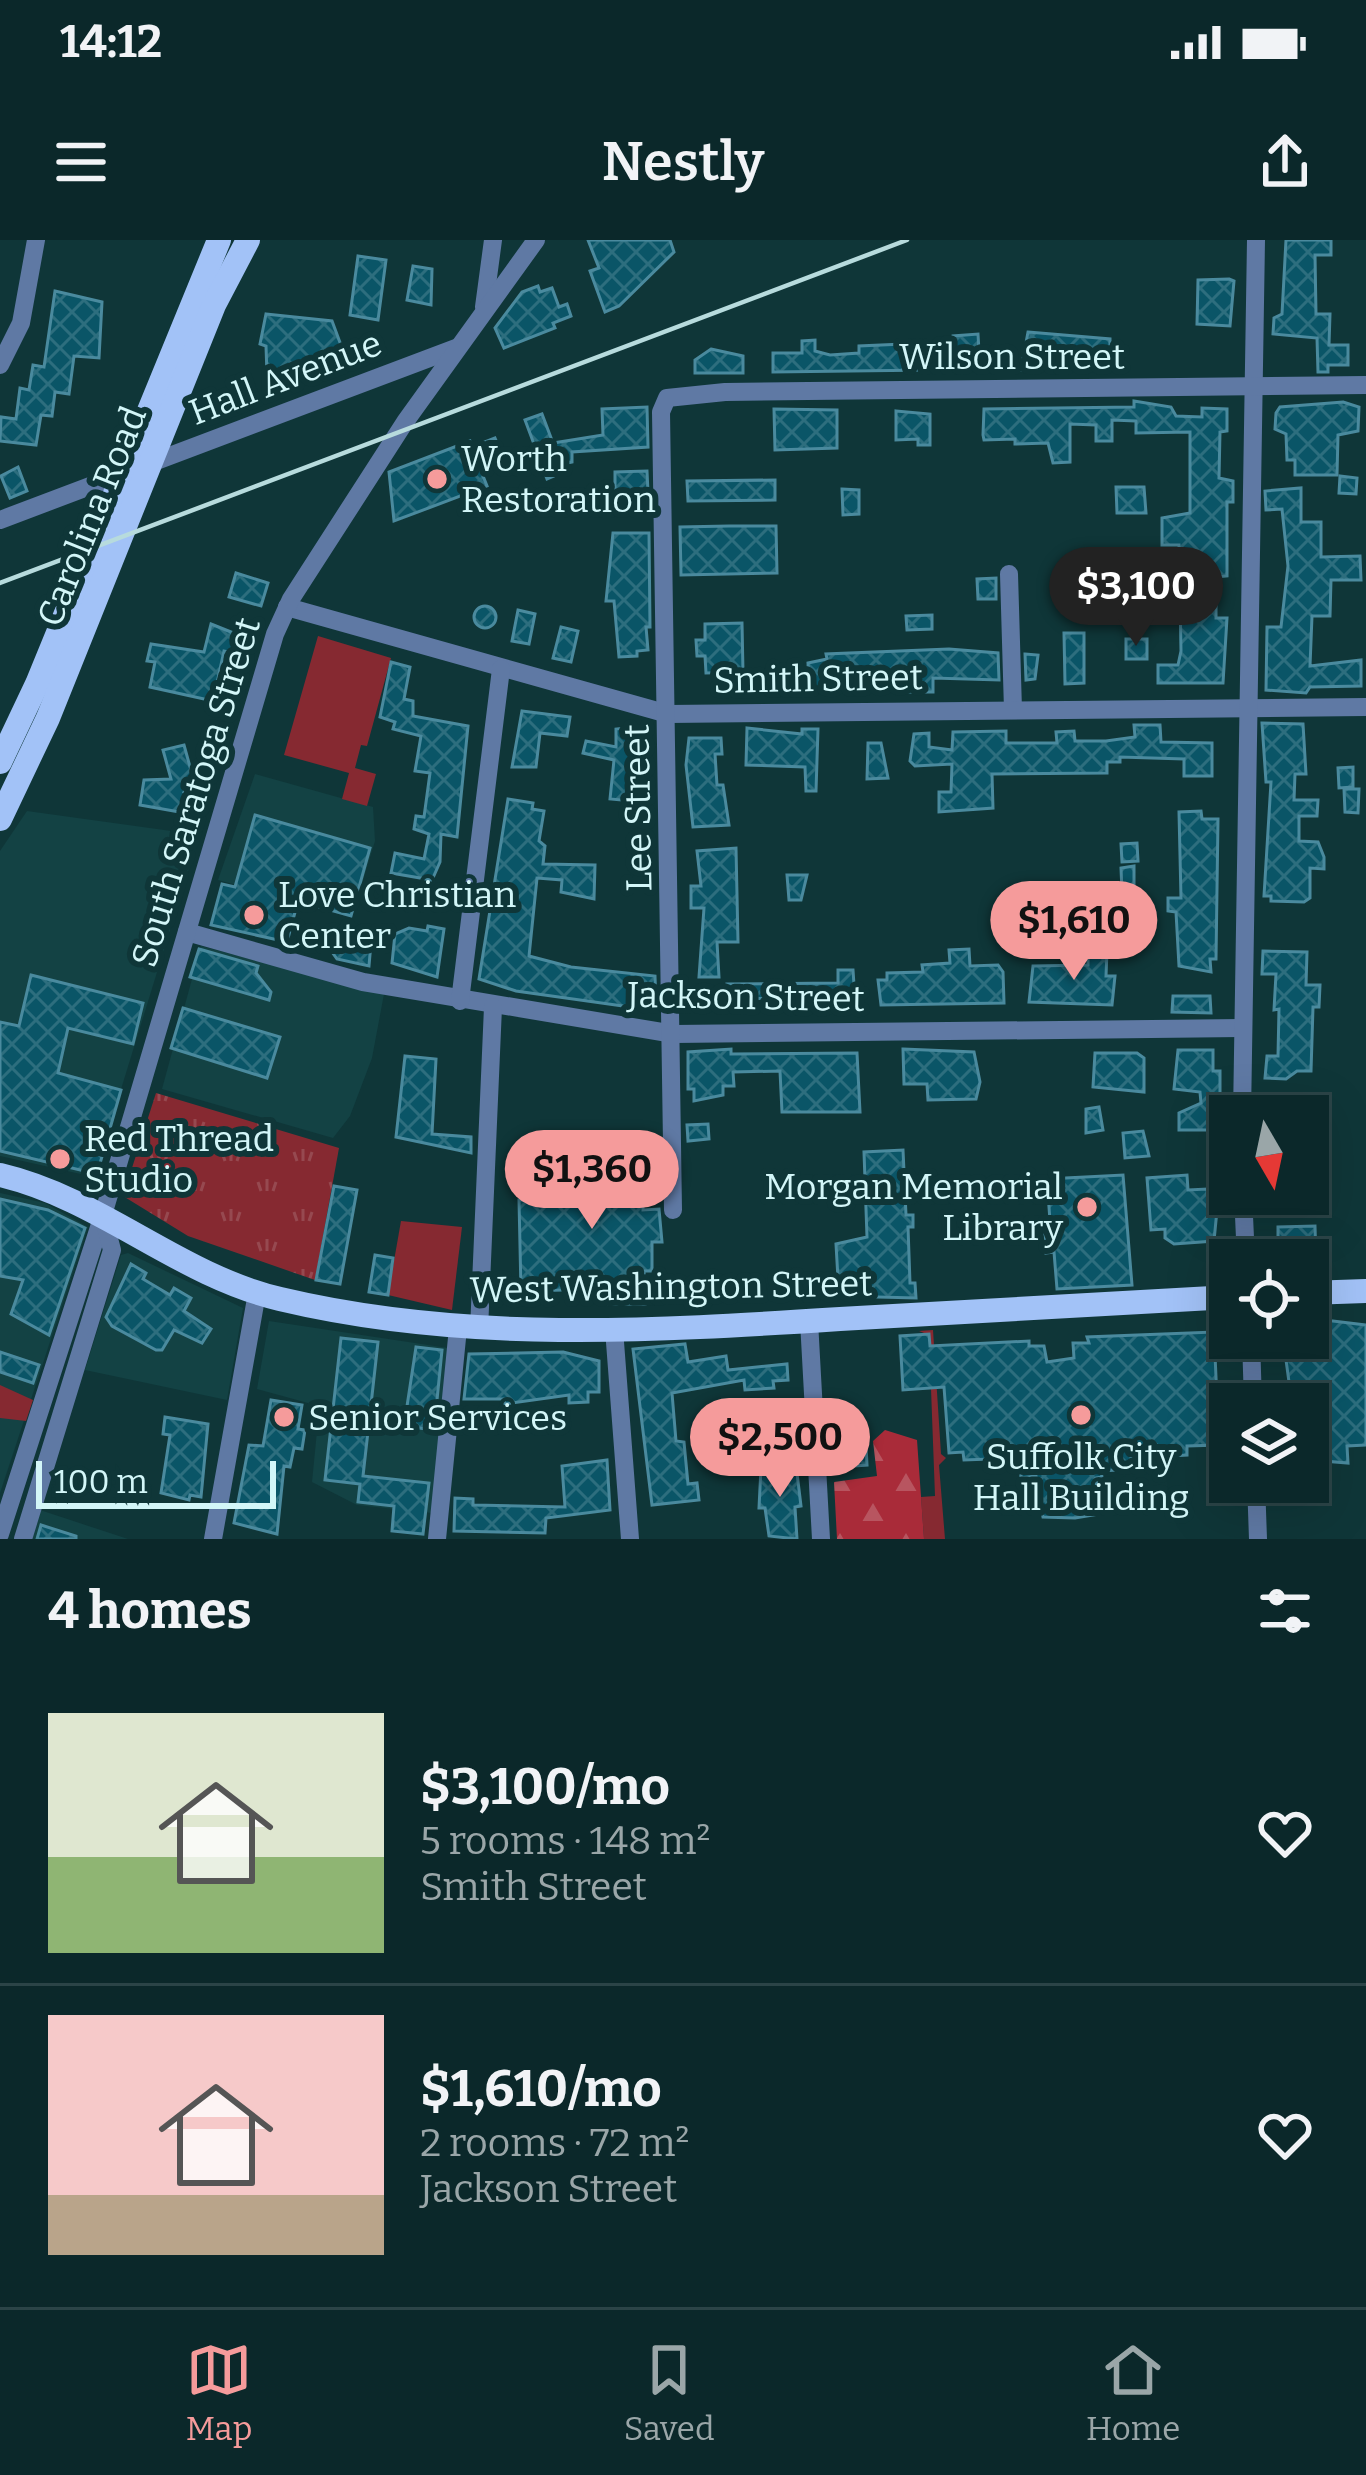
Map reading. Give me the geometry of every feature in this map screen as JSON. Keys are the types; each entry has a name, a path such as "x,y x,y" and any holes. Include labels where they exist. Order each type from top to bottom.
{"main road":[{"name":"Carolina Road","path":"0,762 219,240"},
{"name":"Carolina Road","path":"0,819 32,756 187,374 248,240"},
{"name":"West Washington Street","path":"0,1175 47,1186 184,1262 257,1293 468,1329 809,1321 1209,1298"},
{"path":"1329,1292 1366,1291"}],"street":[{"path":"0,365 21,323 36,240"},
{"path":"484,312 493,240"},
{"name":"South Saratoga Street","path":"0,1534 103,1215 287,607 458,347 536,240"},
{"path":"1242,1095 1256,240"},
{"name":"Hall Avenue","path":"0,520 458,347"},
{"name":"Wilson Street","path":"662,405 673,395 725,392 1366,386"},
{"name":"Lee Street","path":"662,405 674,1210"},
{"path":"1009,574 1013,710"},
{"name":"Smith Street","path":"287,607 668,714 1366,706"},
{"path":"460,1000 501,669"},
{"name":"Jackson Street","path":"187,932 363,982 674,1034 1242,1028"},
{"path":"437,1539 468,1329 494,1006"},
{"path":"23,1539 112,1250 103,1215"},
{"path":"213,1539 257,1293"},
{"path":"809,1321 820,1539"},
{"path":"614,1329 630,1539"},
{"path":"1257,1503 1258,1539"}],"shaded area":[{"path":"255,774 373,807 375,841 352,916 218,880"},
{"path":"27,811 193,834 198,839 94,1177 0,1156 0,851"},
{"path":"201,946 384,994 372,1058 350,1116 333,1138 162,1089"},
{"path":"0,1193 45,1203 88,1227 0,1493"},
{"path":"128,1253 243,1308 227,1400 85,1370 121,1255"},
{"path":"269,1321 448,1348 432,1513 357,1505 312,1482 317,1431 306,1428 308,1403 257,1389"},
{"path":"40,1510 128,1539 31,1539"}],"green space":[{"path":"318,636 391,658 367,746 361,745 355,768 376,774 367,806 342,799 349,773 284,755"},
{"path":"156,1093 339,1148 315,1280 188,1236 123,1196"},
{"path":"401,1221 462,1227 452,1310 388,1295"},
{"path":"933,1330 941,1454 946,1458 939,1465 945,1539 924,1539 921,1497 935,1496 929,1335 919,1331"},
{"path":"0,1385 33,1400 26,1421 0,1418"},
{"path":"885,1430 917,1440 924,1539 837,1539 834,1482 877,1476 873,1441"}],"building":[{"path":"588,240 670,240 674,252 619,306 605,312 590,271 599,268"},
{"path":"1286,240 1331,240 1331,255 1315,255 1316,314 1330,314 1329,345 1348,345 1348,365 1328,365 1328,372 1318,372 1317,338 1273,334 1274,318 1282,314"},
{"path":"358,256 386,260 378,320 350,315"},
{"path":"413,266 432,269 431,305 407,300"},
{"path":"1198,280 1234,281 1230,326 1197,324"},
{"path":"538,286 540,292 552,288 559,307 567,304 571,316 553,323 555,328 504,348 495,328 522,292"},
{"path":"55,291 102,302 99,358 74,356 69,394 55,392 52,416 41,415 36,445 0,441 1,417 16,419 20,388 29,390 33,365 44,367"},
{"path":"266,314 332,321 349,367 336,372 328,352 267,375 266,346 260,344"},
{"path":"1028,332 1110,339 1110,365 1021,370"},
{"path":"978,334 980,369 952,370 953,336"},
{"path":"815,340 815,351 830,355 859,353 859,346 926,343 929,370 773,372 773,353 802,353 802,341"},
{"path":"711,349 743,356 743,373 695,373 695,360"},
{"path":"1134,401 1171,407 1176,416 1202,417 1202,408 1227,409 1227,431 1220,432 1219,478 1233,481 1233,502 1227,502 1227,576 1216,577 1216,618 1227,618 1223,683 1158,683 1158,665 1178,665 1181,651 1179,545 1162,545 1162,518 1190,513 1190,432 1136,433 1136,421 1112,420 1112,441 1096,441 1096,425 1070,424 1070,462 1053,463 1048,443 984,440 984,409 1134,407"},
{"path":"1343,402 1359,407 1358,431 1338,435 1337,475 1295,475 1295,460 1287,460 1286,434 1275,429 1276,413 1280,407"},
{"path":"647,407 648,447 572,452 572,462 558,465 561,473 547,479 525,420 542,414 553,443 603,435 602,409"},
{"path":"774,409 837,410 837,448 775,450"},
{"path":"896,411 930,414 930,445 918,445 918,439 896,440"},
{"name":"Worth Restoration","path":"495,438 503,457 479,466 487,486 394,521 389,472 470,441 472,447"},
{"path":"18,467 27,491 10,498 1,476"},
{"path":"647,471 648,492 615,493 615,472"},
{"path":"1340,476 1357,478 1356,494 1339,493"},
{"path":"775,480 775,500 688,501 687,481"},
{"path":"1116,487 1144,487 1146,513 1117,513"},
{"path":"1301,488 1301,522 1321,522 1321,557 1360,556 1361,580 1331,580 1330,616 1312,616 1310,666 1361,660 1361,686 1310,687 1306,693 1266,690 1267,627 1281,627 1288,566 1282,509 1266,510 1265,491"},
{"path":"842,489 859,490 859,514 843,515"},
{"path":"776,526 777,573 681,575 680,527"},
{"path":"613,533 649,533 648,650 637,651 637,656 619,657 614,601 606,601"},
{"path":"236,573 268,583 261,606 229,597"},
{"path":"996,578 996,599 978,599 977,579"},
{"path":"485,606 496,617 485,628 474,617"},
{"path":"518,610 535,614 529,644 512,641"},
{"path":"932,615 932,629 907,630 906,616"},
{"path":"742,623 743,672 706,673 705,656 697,656 696,640 705,640 705,624"},
{"path":"211,624 246,638 242,655 224,651 213,701 150,687 155,662 147,661 151,644 204,652"},
{"path":"561,627 578,631 571,662 553,658"},
{"path":"1064,633 1084,633 1084,683 1065,684"},
{"path":"1126,639 1147,639 1147,659 1126,659"},
{"path":"949,649 998,653 999,680 933,678 933,692 903,692 903,683 823,682 823,688 809,690 808,663 827,659 826,654"},
{"path":"1025,654 1038,655 1035,679 1026,680"},
{"path":"391,662 410,667 404,699 413,701 413,716 468,726 457,837 441,834 440,862 432,880 391,873 395,853 424,859 429,834 414,829 416,816 424,817 430,773 415,771 421,736 393,729 395,722 380,717"},
{"path":"522,711 570,717 567,736 540,733 536,767 512,767"},
{"path":"1262,723 1303,724 1306,774 1295,774 1294,800 1318,800 1317,816 1299,816 1299,841 1318,842 1324,857 1324,869 1310,868 1310,898 1304,902 1271,901 1271,896 1264,896 1271,782 1266,782"},
{"path":"1134,725 1160,725 1161,742 1212,743 1212,776 1184,776 1184,759 1120,757 1120,762 1107,762 1107,773 992,774 993,808 939,812 939,792 951,792 952,764 915,766 910,761 914,734 929,733 929,747 952,750 953,732 1006,731 1006,743 1057,743 1056,732 1074,731 1075,741 1135,737"},
{"path":"747,728 802,734 802,729 818,729 816,791 806,791 805,767 746,765"},
{"path":"616,729 650,729 647,797 643,802 610,799 614,760 583,753 586,741 616,747"},
{"path":"689,738 721,738 722,754 715,754 717,785 723,785 729,825 693,827 686,765"},
{"path":"868,743 881,743 888,778 867,779"},
{"path":"184,745 192,774 184,792 207,798 202,816 140,805 144,780 171,779 163,750"},
{"path":"1353,767 1353,787 1339,788 1338,768"},
{"path":"1344,789 1359,789 1358,813 1345,812"},
{"path":"508,799 533,803 532,809 544,811 539,841 545,846 543,864 595,865 594,899 561,892 562,880 537,878 529,956 571,967 655,976 656,1006 637,1008 516,991 479,979"},
{"path":"1201,811 1202,819 1218,819 1216,959 1210,959 1211,972 1179,966 1176,912 1168,911 1168,898 1181,898 1179,812"},
{"path":"255,815 370,848 351,916 298,901 287,942 211,925 222,884 235,887"},
{"path":"1137,843 1138,861 1122,862 1121,844"},
{"path":"736,848 738,942 717,942 719,977 699,977 704,908 691,908 691,886 701,886 697,851"},
{"path":"1134,866 1134,891 1122,892 1121,868"},
{"path":"787,875 807,875 801,900 789,900"},
{"path":"428,926 444,929 437,977 392,963 395,934 409,928 427,931"},
{"path":"339,928 372,931 369,966 337,959 332,952"},
{"path":"199,949 258,966 256,973 271,992 269,1000 190,977"},
{"path":"969,949 970,966 998,965 1003,972 1004,1003 881,1005 878,980 887,980 887,973 923,972 922,965 950,963 949,950"},
{"path":"1263,951 1307,952 1306,985 1320,985 1319,1007 1313,1007 1311,1071 1297,1071 1286,1079 1265,1078 1267,1056 1278,1056 1279,1009 1274,1010 1276,974 1262,974"},
{"path":"1088,952 1107,952 1106,976 1115,976 1112,1005 1029,1002 1033,966 1088,965"},
{"path":"838,970 853,970 855,1000 728,998 727,984 838,983"},
{"path":"31,975 143,1003 133,1044 68,1028 58,1073 121,1090 97,1174 0,1151 0,1022 19,1026"},
{"path":"1173,996 1210,996 1211,1013 1172,1012"},
{"path":"183,1008 280,1037 267,1078 171,1048"},
{"path":"731,1049 731,1054 857,1053 860,1112 782,1112 780,1071 733,1072 734,1086 723,1086 723,1095 694,1101 694,1089 688,1089 688,1052"},
{"path":"903,1049 974,1052 980,1082 976,1099 928,1100 927,1084 904,1084"},
{"path":"1178,1050 1213,1050 1213,1071 1220,1071 1220,1095 1209,1095 1209,1130 1179,1130 1179,1113 1201,1103 1200,1092 1174,1089"},
{"path":"1095,1053 1137,1053 1144,1058 1144,1092 1093,1087"},
{"path":"405,1056 436,1059 432,1134 471,1137 471,1153 396,1137"},
{"path":"1099,1107 1103,1130 1086,1133 1086,1109"},
{"path":"708,1124 709,1139 688,1141 687,1125"},
{"path":"1143,1131 1149,1156 1125,1158 1123,1133"},
{"path":"903,1150 906,1215 913,1215 913,1227 908,1227 910,1283 915,1283 916,1298 839,1296 836,1244 867,1237 864,1152"},
{"path":"642,1152 643,1210 659,1209 662,1242 652,1242 652,1271 644,1271 645,1304 609,1304 608,1280 563,1281 563,1290 521,1291 519,1200 535,1200 535,1192 584,1198 583,1154"},
{"name":"Morgan Memorial Library","path":"1123,1175 1132,1285 1057,1289 1054,1252 1046,1253 1045,1235 1051,1235 1047,1179"},
{"path":"1187,1175 1188,1190 1207,1189 1209,1215 1217,1215 1214,1239 1174,1244 1165,1238 1165,1229 1151,1230 1147,1178"},
{"path":"334,1186 357,1190 340,1284 316,1280"},
{"path":"0,1199 48,1210 85,1228 49,1335 11,1314 23,1280 0,1276"},
{"path":"1315,1226 1315,1239 1278,1239 1278,1227"},
{"path":"375,1255 393,1258 388,1295 369,1292"},
{"path":"131,1264 146,1273 143,1279 170,1295 174,1288 191,1298 184,1311 211,1329 202,1343 174,1330 162,1350 156,1350 112,1326 106,1317"},
{"path":"1329,1321 1366,1325 1366,1445 1347,1446 1348,1463 1329,1461 1329,1383 1289,1383 1286,1359 1329,1359"},
{"name":"Suffolk City Hall Building","path":"1209,1332 1209,1359 1215,1359 1216,1383 1209,1383 1209,1445 1187,1446 1187,1455 1131,1458 1131,1469 1101,1471 1102,1477 1096,1478 1099,1514 1043,1517 1036,1476 1021,1478 1020,1458 964,1460 963,1452 949,1453 944,1387 903,1390 900,1336 929,1334 930,1346 1029,1341 1029,1346 1044,1346 1047,1362 1074,1358 1073,1343 1089,1343 1087,1337"},
{"path":"341,1338 378,1342 363,1476 429,1483 423,1534 392,1531 394,1506 358,1502 360,1484 325,1480"},
{"path":"685,1344 688,1362 726,1356 728,1370 787,1364 788,1380 773,1381 774,1388 745,1390 744,1380 672,1393 676,1441 684,1442 688,1484 697,1483 699,1500 652,1505 633,1349"},
{"path":"416,1347 442,1350 434,1430 404,1426"},
{"path":"0,1352 39,1365 33,1383 0,1372"},
{"path":"563,1352 599,1361 599,1392 588,1392 588,1402 569,1403 569,1395 505,1404 504,1399 464,1399 469,1354"},
{"path":"271,1400 302,1405 298,1429 305,1430 302,1449 294,1448 290,1467 284,1466 277,1534 234,1523 249,1445 263,1446"},
{"path":"165,1417 208,1424 201,1497 190,1495 189,1500 161,1493 170,1435 163,1434"},
{"path":"865,1425 867,1465 841,1467 839,1427"},
{"path":"607,1460 610,1510 546,1518 545,1533 454,1531 455,1498 473,1499 473,1505 565,1507 562,1466"},
{"path":"796,1465 801,1506 795,1507 797,1539 769,1536 765,1508 759,1508 761,1468"},
{"path":"41,1525 76,1536 76,1539 37,1539"}],"railway":[{"path":"0,583 907,240"}],"place":[{"name":"Worth Restoration","path":"437,479"},
{"name":"Love Christian Center","path":"254,915"},
{"name":"Red Thread Studio","path":"60,1159"},
{"name":"Morgan Memorial Library","path":"1087,1207"},
{"name":"Suffolk City Hall Building","path":"1081,1415"},
{"name":"Senior Services","path":"284,1417"}]}
